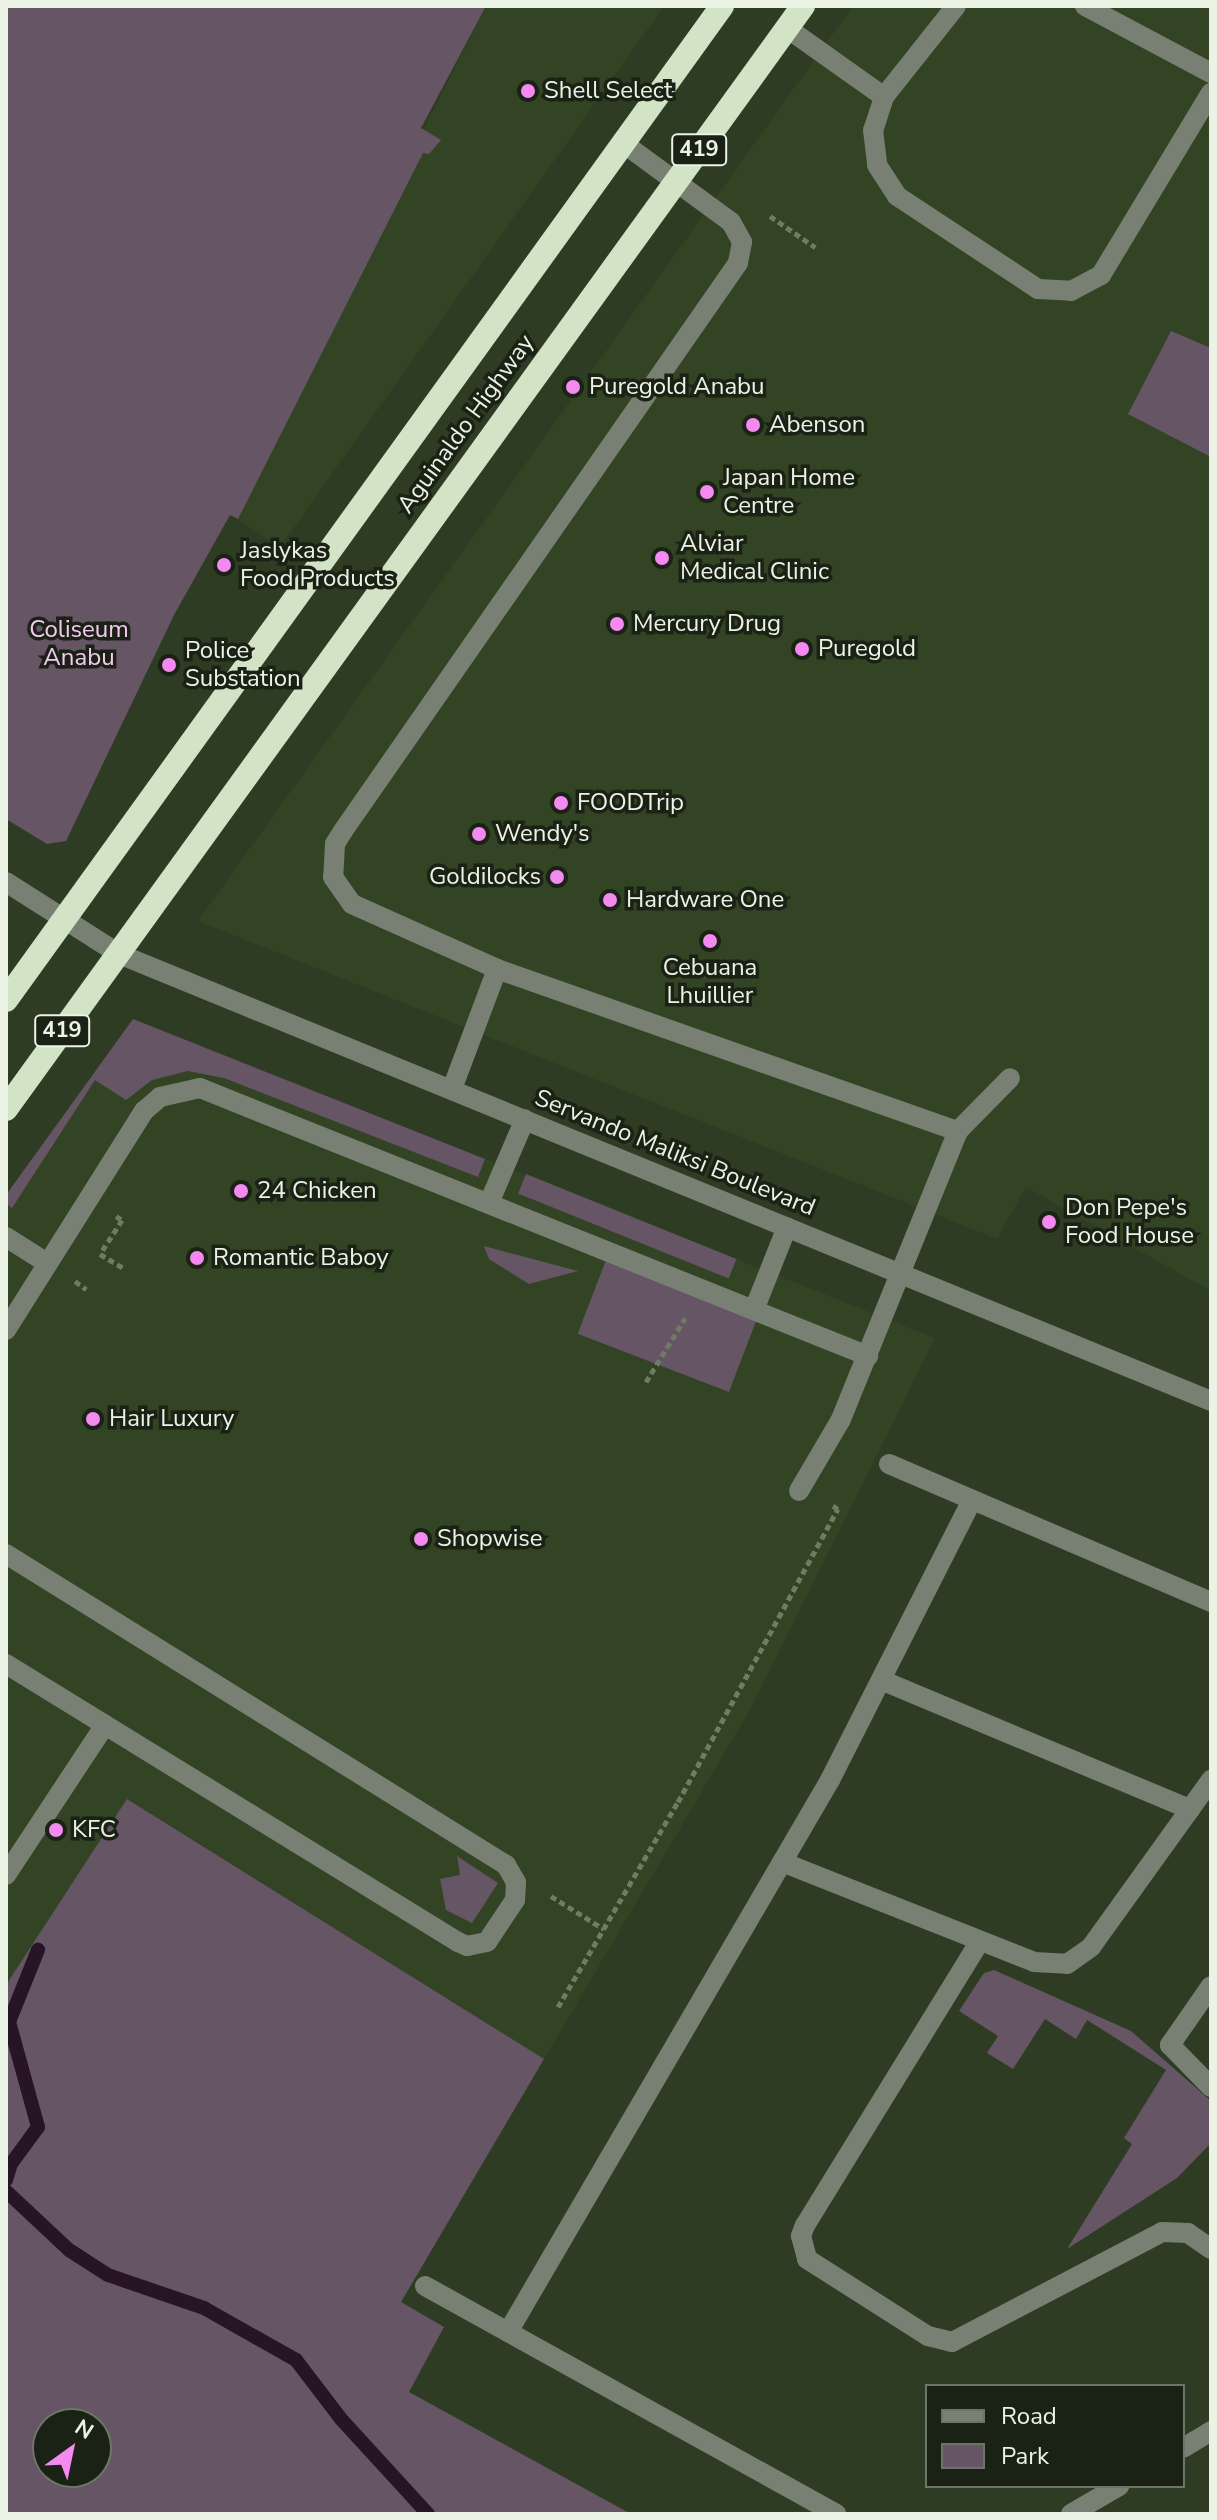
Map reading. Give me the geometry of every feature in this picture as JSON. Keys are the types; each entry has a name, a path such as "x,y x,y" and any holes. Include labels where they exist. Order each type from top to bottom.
{"highway":[{"name":"Aguinaldo Highway","path":"6,1000 722,6"},
{"name":"Aguinaldo Highway","path":"6,1109 803,6"}],"street":[{"path":"956,6 884,97 876,113 873,148 897,196 1022,282 1054,293 1087,285 1112,261 1211,93"},
{"path":"1085,6 1211,73"},
{"path":"787,28 884,97"},
{"path":"623,143 731,222 742,242 738,263 335,844 333,877 352,904 497,969 958,1131"},
{"name":"Servando Maliksi Boulevard","path":"6,882 66,917 119,954 1211,1401"},
{"path":"452,1089 497,969"},
{"path":"801,1489 840,1421 958,1131 1010,1078"},
{"path":"6,1330 144,1111 180,1089 220,1094 868,1356"},
{"path":"489,1203 525,1119"},
{"path":"754,1310 787,1227"},
{"path":"6,1237 47,1263"},
{"path":"889,1464 1211,1602"},
{"path":"508,2332 782,1862 881,1680 972,1500"},
{"path":"6,1554 513,1872 517,1890 508,1911 487,1942 467,1946 6,1664"},
{"path":"881,1680 1190,1809"},
{"path":"6,1875 105,1725"},
{"path":"782,1862 1050,1966 1081,1957 1211,1780"},
{"path":"980,1941 805,2225 801,2236 807,2259 928,2336 952,2342 1162,2232 1188,2233 1211,2249"},
{"path":"1211,1986 1170,2045 1211,2087"},
{"path":"425,2286 836,2514"},
{"path":"1185,2447 1211,2431"},
{"path":"1071,2514 1116,2488"}],"path":[{"path":"106,1258 123,1268"},
{"path":"646,1382 703,1289"},
{"path":"558,2007 838,1509 801,1489"},
{"path":"513,1872 604,1929"}],"shaded area":[{"path":"486,6 664,6 280,547 230,514"},
{"name":"Puregold","path":"853,6 1211,6 1211,1291 1026,1187 997,1239 198,921"},
{"name":"Shopwise","path":"133,1019 935,1338 750,1710 544,2059 128,1799 6,1985 6,1195"}],"green space":[{"name":"Coliseum Anabu","path":"6,6 486,6 421,128 441,140 429,154 423,153 238,519 230,515 174,615 66,841 47,844 6,819"},
{"path":"1171,331 1211,348 1211,457 1128,414"},
{"path":"133,1019 485,1159 478,1177 224,1078 188,1071 152,1080 126,1100 95,1080 12,1208 6,1195"},
{"path":"526,1174 736,1259 729,1279 518,1193"},
{"path":"484,1246 578,1271 529,1284 489,1259"},
{"path":"611,1247 762,1305 729,1392 578,1334"},
{"path":"127,1799 544,2059 401,2302 444,2327 409,2392 631,2514 6,2514 6,1985"},
{"path":"457,1856 498,1883 472,1923 446,1910 440,1879 460,1875"},
{"path":"994,1970 1131,2031 1211,2101 1211,2143 1177,2178 1067,2249 1132,2144 1124,2138 1166,2070 1087,2020 1076,2039 1045,2019 1013,2069 987,2053 998,2036 959,2011 984,1973"}],"waterway":[{"path":"6,2180 11,2164 38,2127 9,2022 38,1950"},
{"path":"6,2191 69,2250 108,2275 204,2308 296,2360 341,2419 428,2514"}],"place":[{"name":"Shell Select","path":"528,91"},
{"name":"Puregold Anabu","path":"573,387"},
{"name":"Abenson","path":"753,425"},
{"name":"Japan Home Centre","path":"707,492"},
{"name":"Alviar Medical Clinic","path":"662,558"},
{"name":"Jaslykas Food Products","path":"224,565"},
{"name":"Mercury Drug","path":"617,624"},
{"name":"Puregold","path":"802,649"},
{"name":"Police Substation","path":"169,665"},
{"name":"FOODTrip","path":"561,803"},
{"name":"Wendy's","path":"479,834"},
{"name":"Goldilocks","path":"557,877"},
{"name":"Hardware One","path":"610,900"},
{"name":"Cebuana Lhuillier","path":"710,941"},
{"name":"24 Chicken","path":"241,1191"},
{"name":"Don Pepe's Food House","path":"1049,1222"},
{"name":"Romantic Baboy","path":"197,1258"},
{"name":"Hair Luxury","path":"93,1419"},
{"name":"Shopwise","path":"421,1539"},
{"name":"KFC","path":"56,1830"}]}
